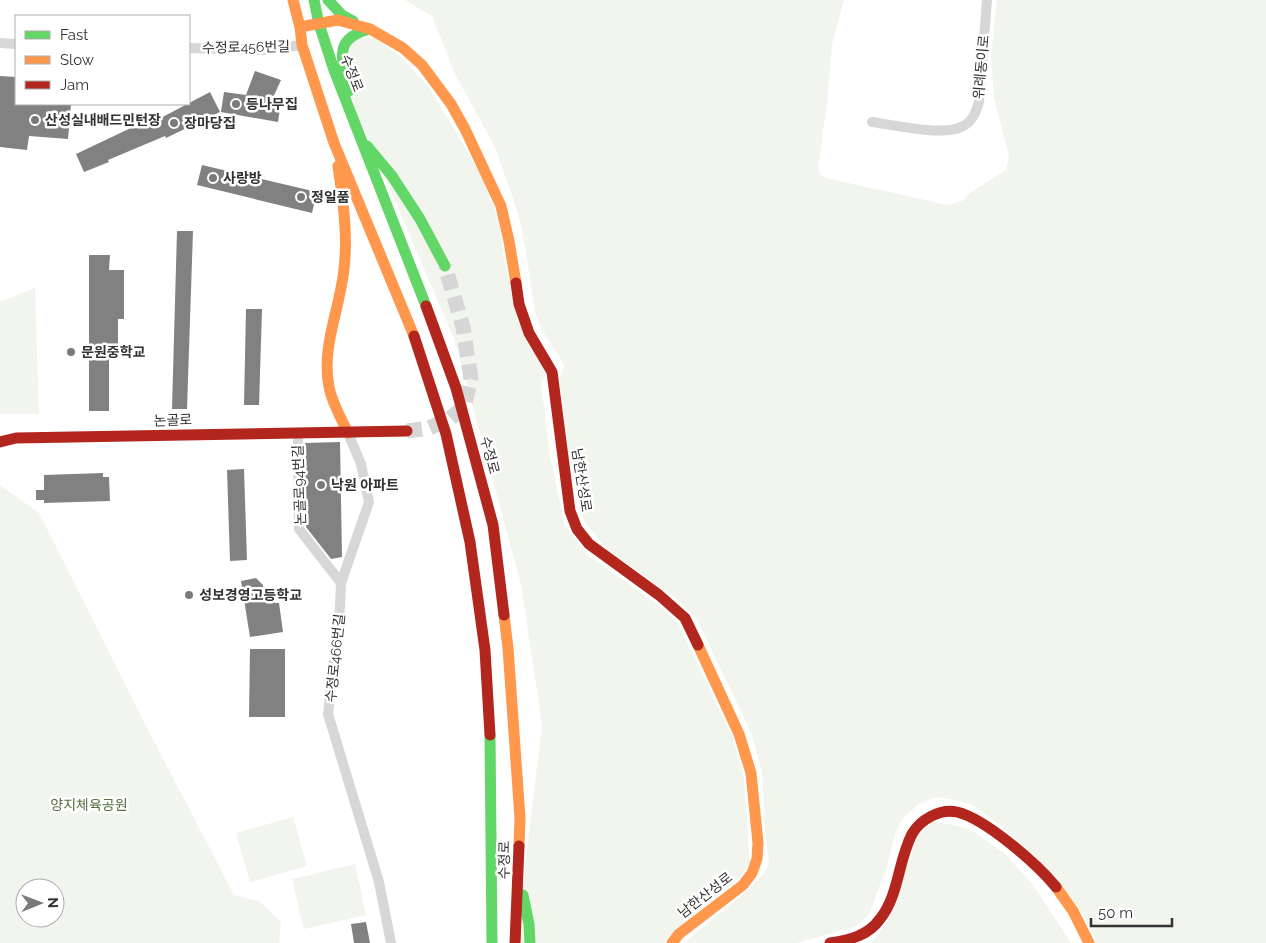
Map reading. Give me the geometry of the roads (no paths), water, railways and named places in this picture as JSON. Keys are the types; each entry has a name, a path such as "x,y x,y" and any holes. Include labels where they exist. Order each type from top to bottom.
{"main road":[{"name":"수정로","path":"293,0 300,27 302,45 334,143 410,322 446,434 470,542 485,650 491,744 492,943"},
{"name":"수정로","path":"314,0 319,24 334,70 352,112 456,388 493,525 508,648 520,818 515,943"},
{"path":"328,0 342,15 370,29"},
{"name":"남한산성로","path":"300,27 338,20 370,29 404,48 435,80 451,104 465,129 501,206 510,241 518,304 529,333 552,372 570,511 577,529 589,544 659,595 685,618 739,734 751,773 758,844 757,859 752,873 742,886 679,934 672,943"},
{"path":"352,112 344,63 344,44 353,35 370,29"},
{"path":"302,45 324,39"},
{"path":"360,137 397,183 420,218 445,266"},
{"path":"334,143 346,210 346,234 342,281 330,333 327,369 333,400 348,433"},
{"name":"논골로","path":"0,442 16,438 407,431"},
{"path":"830,943 865,933 879,921 892,893 910,837 918,825 928,818 943,812 956,812 975,820 1007,842 1038,868 1060,892 1089,943"},
{"path":"519,874 529,924 530,943"}],"street":[{"name":"위례동이로","path":"872,122 944,131 962,127 974,116 979,102 987,0"},
{"path":"0,43 15,44"},
{"name":"수정로456번길","path":"190,48 267,50 302,45"},
{"name":"논골로94번길","path":"298,433 298,529 341,583"},
{"name":"수정로466번길","path":"348,433 361,464 368,502 341,583 328,714 379,882 391,943"}],"tunnel":[{"path":"407,431 429,428 450,419 464,406 471,379 463,327 445,266"}],"place":[{"name":"등나무집","path":"236,104"},
{"name":"산성실내배드민턴장","path":"35,120"},
{"name":"장마당집","path":"174,123"},
{"name":"사랑방","path":"213,178"},
{"name":"정일품","path":"301,197"},
{"name":"문원중학교","path":"71,352"},
{"name":"낙원 아파트","path":"321,485"},
{"name":"성보경영고등학교","path":"189,595"}],"park label":[{"name":"양지체육공원","path":"89,805"}]}
